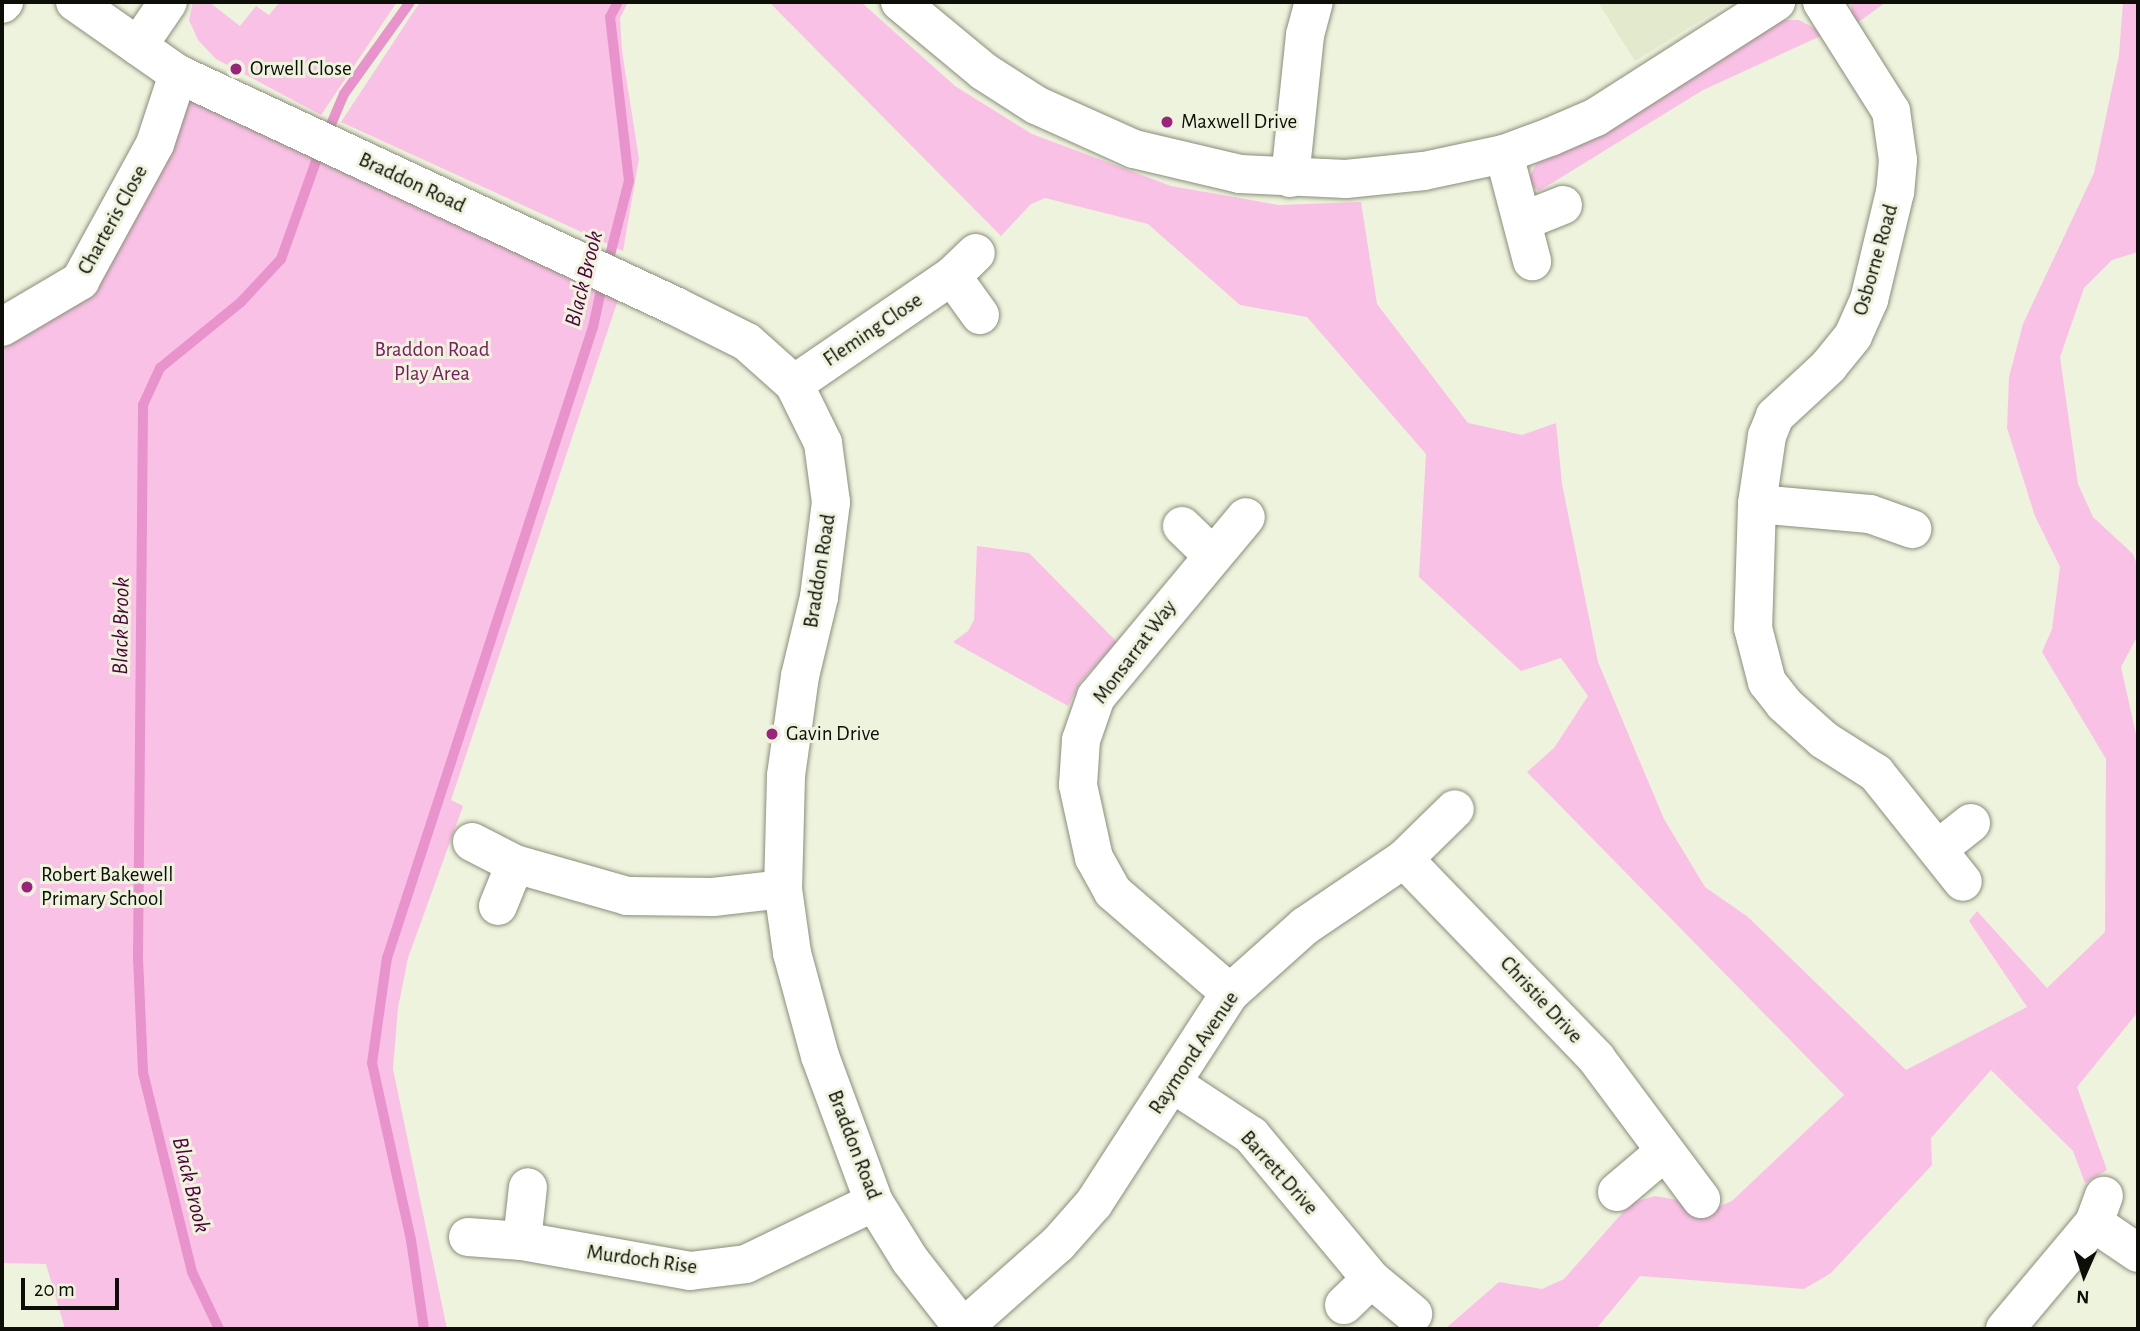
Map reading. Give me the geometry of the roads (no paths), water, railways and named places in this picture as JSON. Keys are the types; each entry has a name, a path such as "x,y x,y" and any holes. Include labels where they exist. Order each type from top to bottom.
{"street":[{"name":"Braddon Road","path":"75,2 178,74 583,262 747,342 794,384 823,443 831,502 819,597 790,736 783,889 792,953 809,1020 874,1202 910,1259 963,1328"},
{"path":"138,46 168,2"},
{"path":"900,2 983,71 1083,128 1134,149 1204,169 1290,178 1346,179 1424,171 1504,154 1596,117 1776,2"},
{"path":"1290,178 1305,34 1314,2"},
{"name":"Osborne Road","path":"1822,2 1891,111 1898,148 1895,192 1864,312 1853,336 1829,366 1775,416 1767,436 1757,504 1753,628 1767,682 1805,725 1876,773 1963,882"},
{"name":"Charteris Close","path":"2,327 80,281 155,144 178,74"},
{"path":"1504,154 1532,261"},
{"path":"1523,221 1563,205"},
{"name":"Fleming Close","path":"794,384 964,265 980,316"},
{"path":"1757,504 1870,514 1912,528"},
{"name":"Monsarrat Way","path":"1230,993 1113,892 1094,858 1078,786 1081,740 1096,697 1211,554 1246,517"},
{"path":"1182,526 1211,554"},
{"name":"Raymond Avenue","path":"963,1328 1058,1244 1094,1203 1230,993 1306,926 1404,859 1455,809"},
{"path":"1938,849 1971,823"},
{"path":"472,842 516,864 626,896 712,897 783,889"},
{"name":"Christie Drive","path":"1404,859 1596,1058 1663,1153 1701,1199"},
{"path":"498,906 516,864"},
{"name":"Barrett Drive","path":"1172,1083 1251,1135 1371,1279 1413,1314"},
{"path":"1617,1192 1663,1153"},
{"path":"522,1241 527,1187"},
{"name":"Murdoch Rise","path":"468,1237 522,1241 690,1271 746,1265 874,1202"},
{"path":"2005,1329 2099,1210 2138,1252"},
{"path":"1344,1305 1371,1279"}],"waterway":[{"name":"Black Brook","path":"327,134 344,94 410,2"},
{"name":"Black Brook","path":"607,267 629,181 610,17 618,2"},
{"name":"Black Brook","path":"219,1329 192,1272 143,1072 138,959 143,405 160,368 241,302 281,259 321,147"},
{"name":"Black Brook","path":"424,1329 411,1240 372,1063 387,958 593,327 603,281"}],"place":[{"name":"Orwell Close","path":"236,69"},
{"name":"Maxwell Drive","path":"1167,122"},
{"name":"Gavin Drive","path":"772,734"},
{"name":"Robert Bakewell Primary School","path":"27,887"}],"park label":[{"name":"Braddon Road Play Area","path":"432,362"}]}
